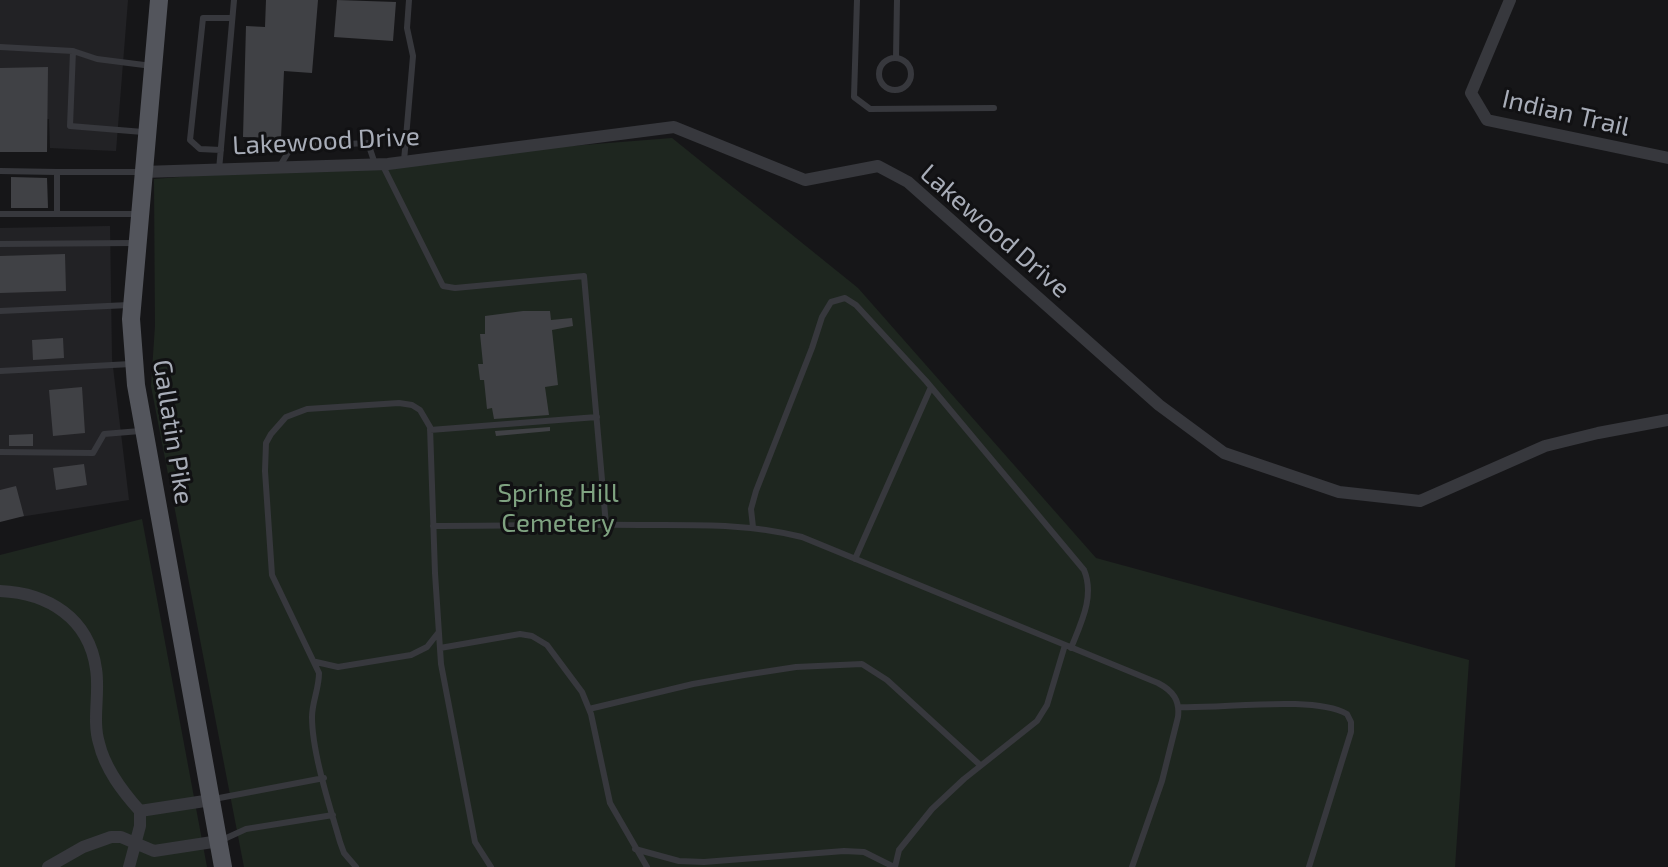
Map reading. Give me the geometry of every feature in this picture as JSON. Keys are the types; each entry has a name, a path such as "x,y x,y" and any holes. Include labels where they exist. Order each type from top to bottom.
{"main road":[{"name":"Gallatin Pike","path":"159,0 132,305 134,364 223,867"}],"street":[{"name":"Indian Trail","path":"1510,0 1471,93 1487,120 1668,158"},
{"name":"Lakewood Drive","path":"143,172 379,164 674,127 805,180 878,166 908,182 1159,405 1224,453 1339,492 1420,501 1545,446 1668,420"},
{"path":"0,591 24,592 50,601 77,624 92,649 97,670 97,740 125,795 140,811 140,826 129,867"},
{"path":"140,811 211,800"},
{"path":"48,867 83,847 111,837 121,837 154,851 219,841"}],"lane":[{"path":"219,170 234,0"},
{"path":"404,161 413,56 407,28 409,0"},
{"path":"857,0 854,97 870,109 994,108"},
{"path":"896,58 897,0"},
{"path":"221,150 200,149 190,140 203,18 232,18"},
{"path":"0,47 73,51 97,59 153,66"},
{"path":"73,51 70,126 147,132"},
{"path":"896,58 906,61 911,75 908,85 894,90 884,86 879,70 885,61 896,58"},
{"path":"894,90 897,109"},
{"path":"279,167 290,149 368,143 443,286 455,288 584,276 606,525"},
{"path":"0,171 143,172"},
{"path":"57,172 57,214"},
{"path":"0,214 140,214"},
{"path":"0,244 137,243"},
{"path":"635,849 692,864 864,852 894,867 899,850 932,809 980,765 1037,721 1047,705 1068,647 1081,624 1089,593 1084,570 931,387 851,300 841,298 831,302 822,317 756,491 751,509 753,527"},
{"path":"0,311 132,305"},
{"path":"0,371 134,364"},
{"path":"855,559 931,387"},
{"path":"356,867 344,853 312,721 312,706 319,686 316,662 272,575 268,557 266,443 286,417 307,409 399,403 420,410 430,430 440,648 471,825 475,842 491,867"},
{"path":"430,430 597,417"},
{"path":"0,452 93,453 104,434 144,431"},
{"path":"433,526 753,527 802,537 1158,683 1169,690 1179,707 1162,781 1132,867"},
{"path":"316,662 338,667 411,655 427,647 438,633"},
{"path":"440,648 514,635 532,636 555,653 582,692 589,709 610,803 647,867"},
{"path":"589,709 744,675 796,667 862,664 878,671 980,765"},
{"path":"1179,707 1308,706 1338,710 1349,717 1348,742 1309,867"},
{"path":"211,800 324,778"},
{"path":"219,841 246,829 333,815"}],"shaded area":[{"path":"0,0 128,0 116,151 50,148 49,119 0,119"},
{"path":"110,226 112,359 129,500 0,520 0,228"}],"green space":[{"name":"Spring Hill Cemetery","path":"672,138 858,288 1096,558 1469,660 1455,867 244,867 151,386 155,326 154,179"},
{"path":"142,519 207,867 0,867 0,555"}],"building":[{"path":"266,0 318,0 312,73 284,71 281,138 243,137 246,26 265,27"},
{"path":"337,0 396,2 393,41 334,37"},
{"path":"48,67 47,152 0,152 0,68"},
{"path":"11,177 47,178 48,208 11,208"},
{"path":"65,254 66,291 0,293 0,256"},
{"path":"550,311 551,320 572,318 573,326 552,330 558,385 545,387 549,415 494,419 492,408 487,409 484,380 480,380 478,364 483,364 480,334 485,334 485,316"},
{"path":"63,338 64,358 33,360 32,340"},
{"path":"82,387 85,433 53,436 49,390"},
{"path":"550,427 550,431 496,436 495,431"},
{"path":"33,434 33,446 9,446 9,435"},
{"path":"84,464 87,485 56,490 53,468"},
{"path":"16,486 24,516 0,522 0,490"}]}
